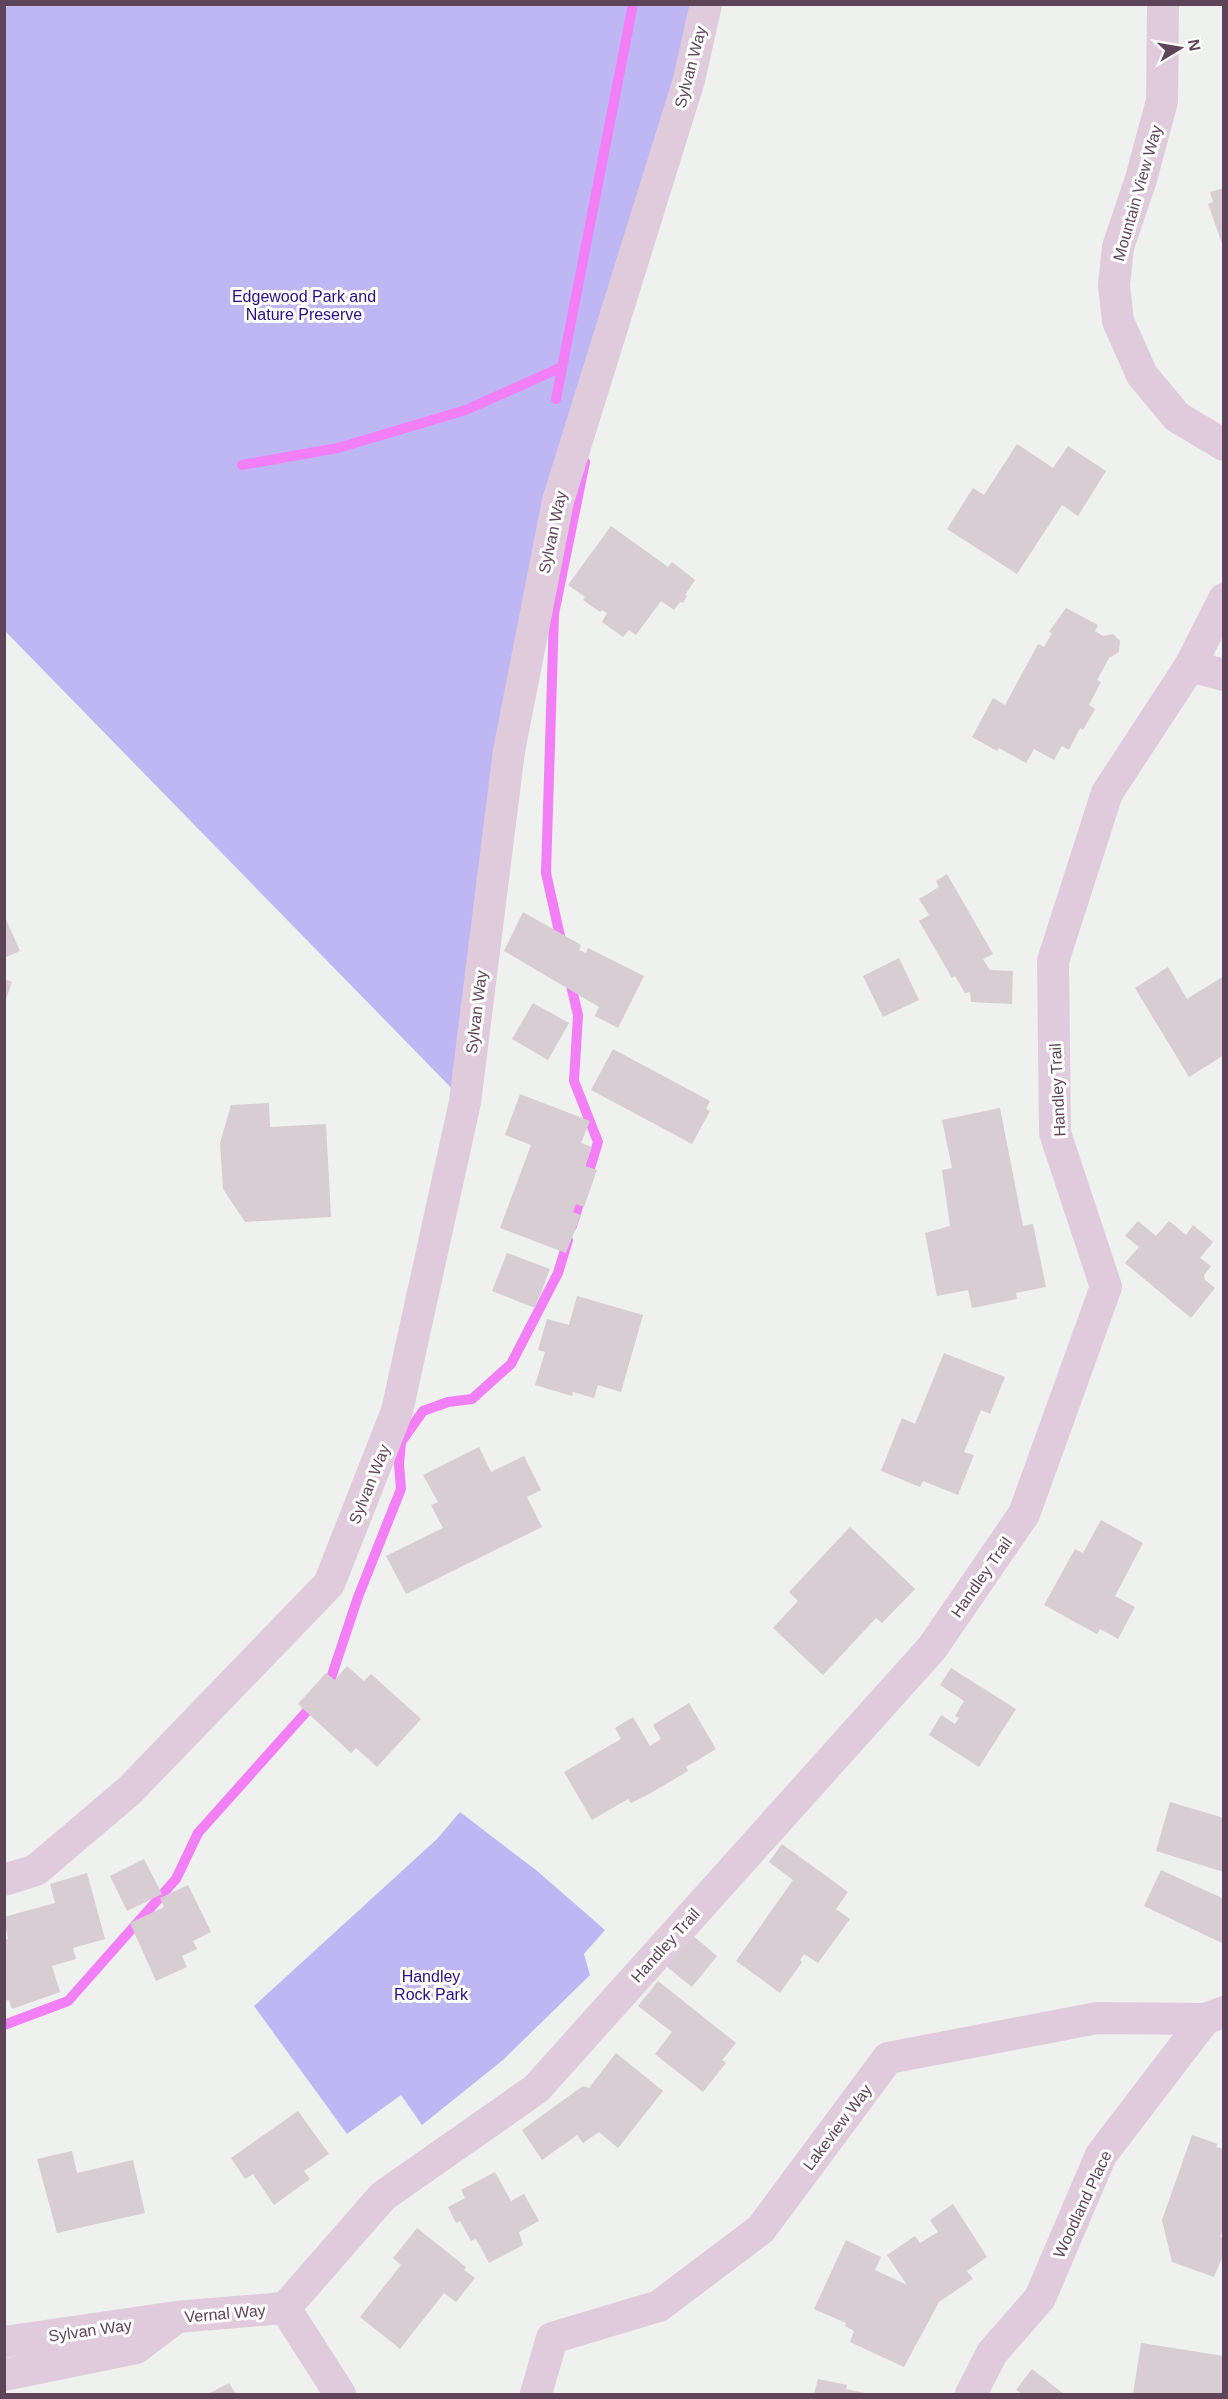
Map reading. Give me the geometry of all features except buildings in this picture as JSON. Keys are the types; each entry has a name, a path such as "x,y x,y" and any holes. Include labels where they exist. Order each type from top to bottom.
{"street":[{"name":"Sylvan Way","path":"4,1880 36,1870 130,1790 329,1584 398,1411 465,1102 508,751 558,501 688,80 706,4"},
{"name":"Mountain View Way","path":"1163,4 1162,101 1141,179 1118,246 1114,285 1118,321 1143,375 1177,417 1224,445"},
{"path":"1224,599 1190,666 1224,675"},
{"name":"Handley Trail","path":"285,2308 383,2196 536,2089 932,1648 1024,1514 1106,1287 1055,1133 1053,961 1107,794 1190,666"},
{"name":"Lakeview Way","path":"536,2394 552,2338 659,2306 761,2229 888,2058 1097,2018 1214,2016"},
{"name":"Woodland Place","path":"971,2394 992,2353 1040,2298 1101,2155 1214,2016"},
{"name":"Vernal Way","path":"4,2375 136,2348 176,2317 285,2308 340,2394"},
{"name":"Sylvan Way","path":"4,2342 176,2317"}],"green space":[{"name":"Edgewood Park and Nature Preserve","path":"5,5 706,5 558,501 465,1102 5,631"},
{"name":"Handley Rock Park","path":"460,1812 536,1870 605,1930 584,1954 590,1975 503,2060 422,2125 401,2095 347,2134 254,2006 437,1839"}],"waterway":[{"path":"556,399 633,4"},
{"path":"242,465 338,448 466,410 562,367"},
{"path":"562,945 546,873 554,614 585,462"},
{"path":"569,977 578,1015 574,1081 598,1142 572,1226"},
{"path":"327,1690 358,1597 401,1489 399,1464 401,1442 423,1411 448,1402 472,1399 511,1364 558,1273 568,1240"},
{"path":"4,2025 68,2001 176,1879 198,1833 316,1701"}]}
